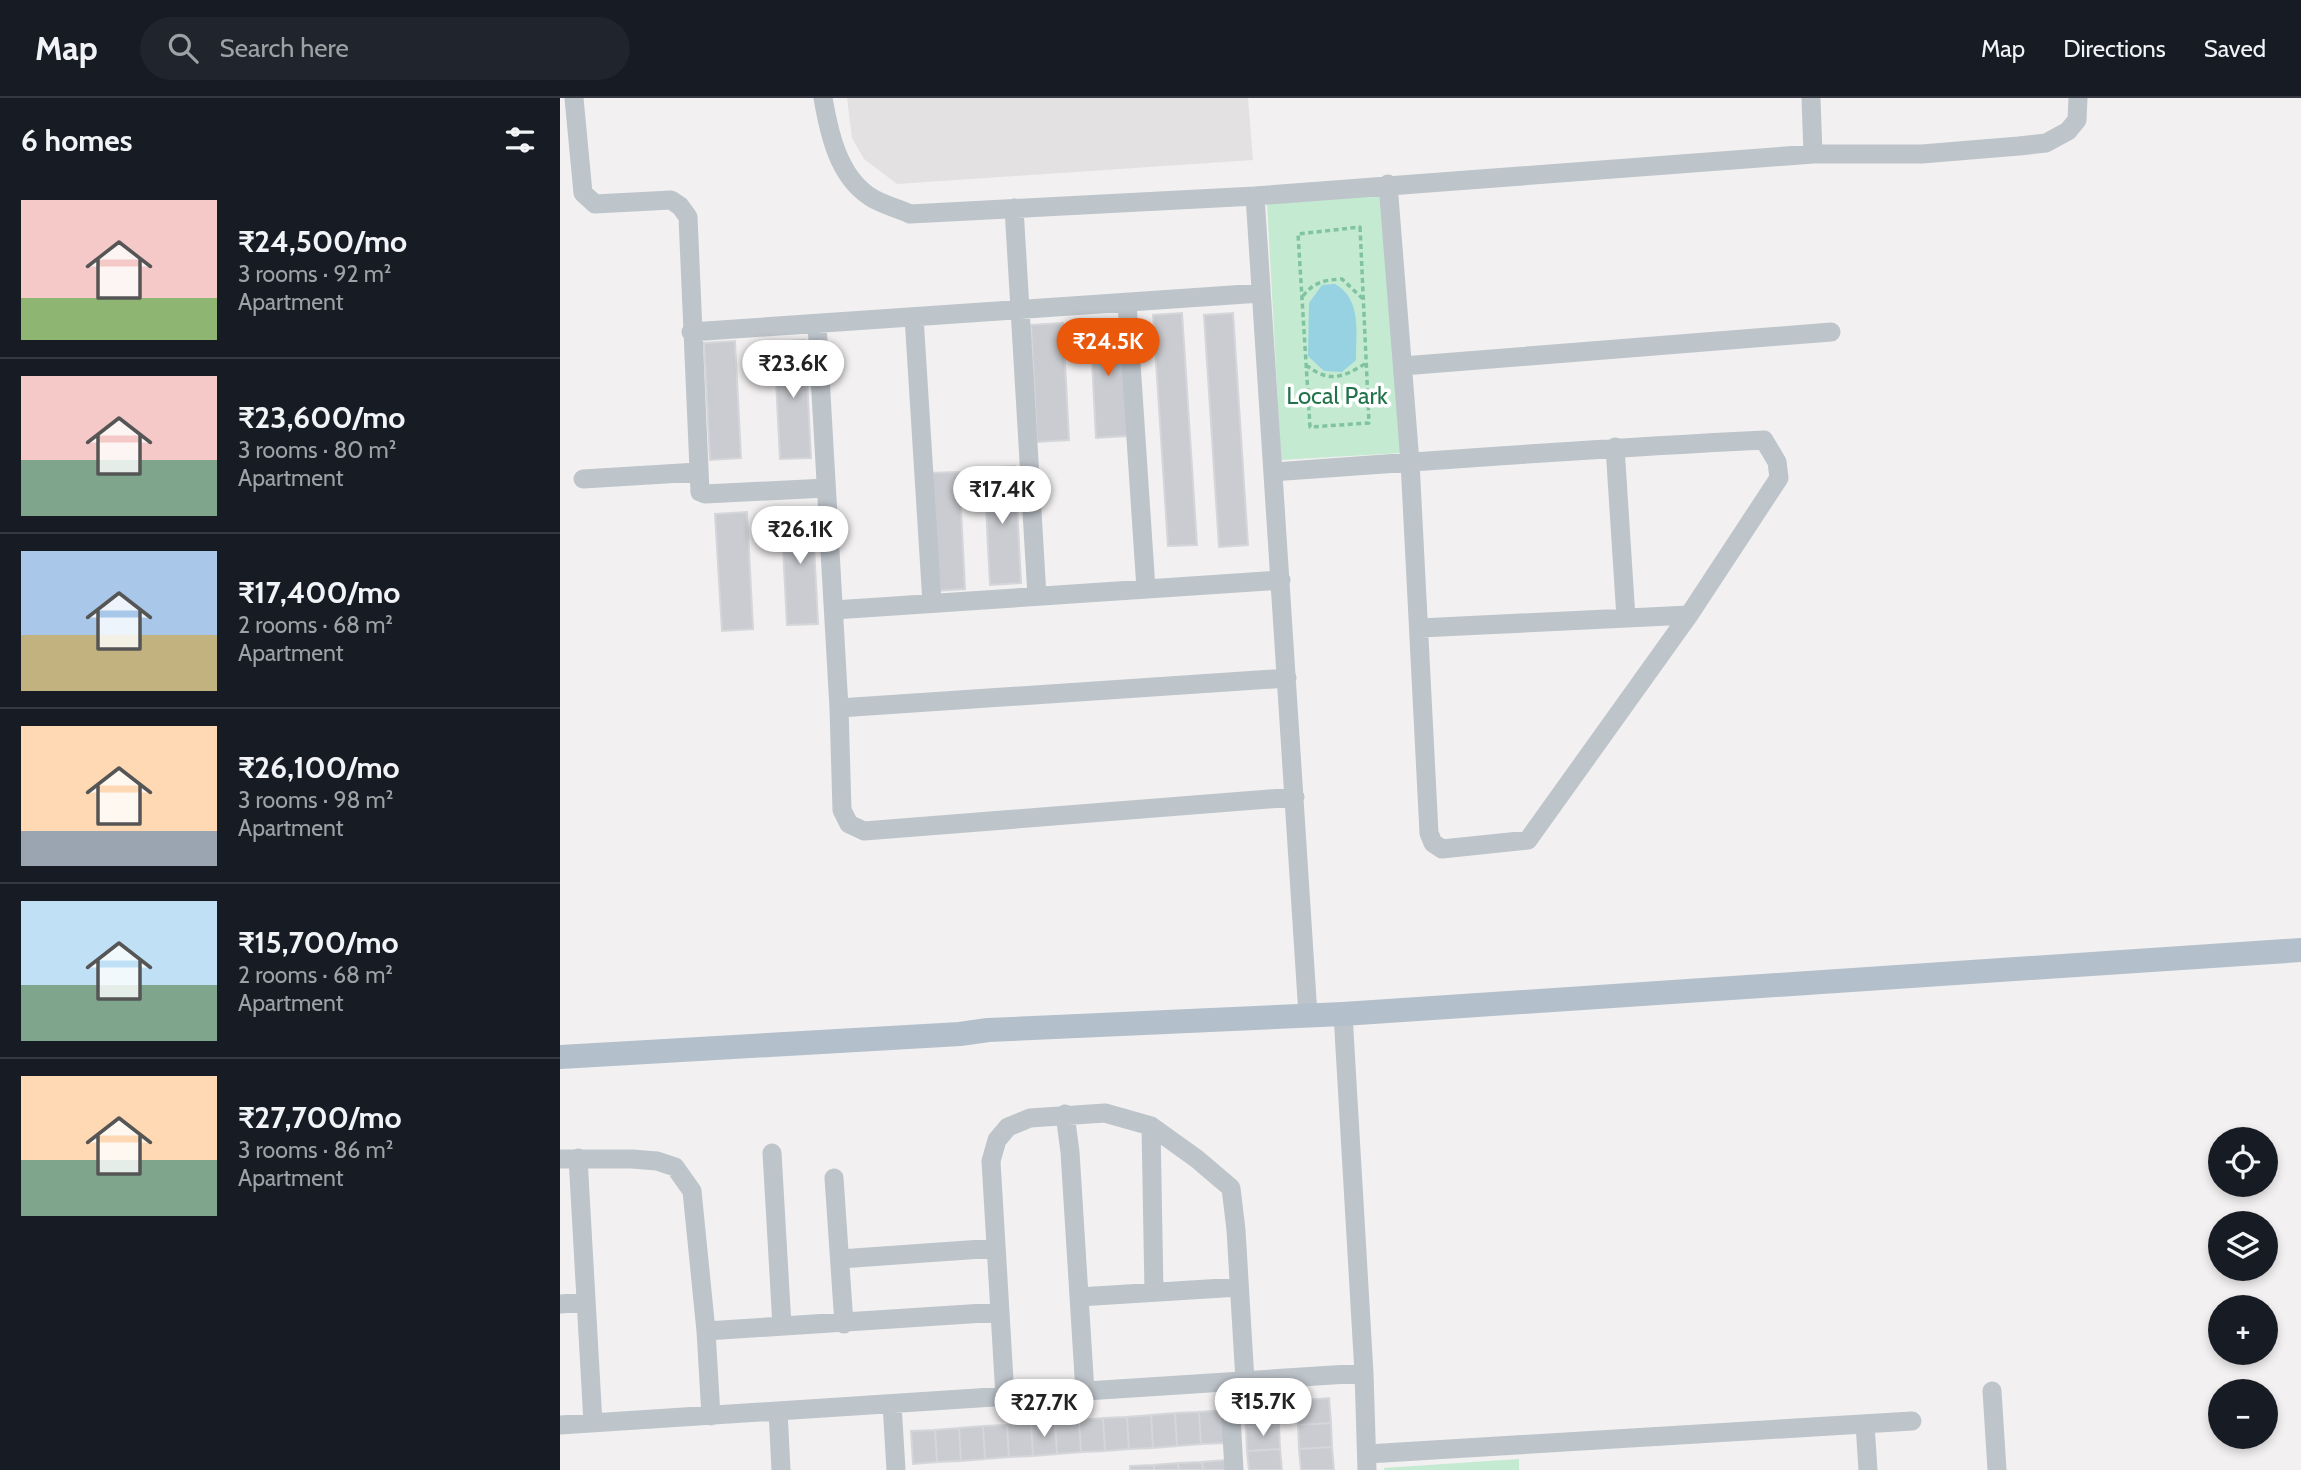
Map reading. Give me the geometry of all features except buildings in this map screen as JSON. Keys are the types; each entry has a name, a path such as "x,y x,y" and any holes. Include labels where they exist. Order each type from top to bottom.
{"main road":[{"path":"560,1057 960,1034 988,1030 1343,1014 2301,950"}],"street":[{"path":"574,98 583,193 589,200 595,204 671,200 680,206 688,217 698,489 705,494 826,488"},
{"path":"823,98 845,174 869,197 910,214 1255,196 1813,154 1922,154 2046,143 2068,131 2077,120 2078,98"},
{"path":"1811,98 1813,154"},
{"path":"1273,472 1410,462 1615,447 1764,440 1777,462 1779,478 1689,615 1528,840 1442,849 1433,843 1429,833 1410,462 1388,184"},
{"path":"1255,196 1308,1015"},
{"path":"1014,208 1037,596"},
{"path":"691,332 1261,293"},
{"path":"1127,303 1146,589"},
{"path":"914,317 932,603"},
{"path":"817,324 834,610 842,810 849,824 864,831 1295,797"},
{"path":"1402,366 1831,332"},
{"path":"1615,447 1626,618"},
{"path":"583,479 698,472"},
{"path":"834,610 1280,580"},
{"path":"1420,628 1689,615"},
{"path":"839,708 1287,678"},
{"path":"1343,1014 1367,1462 1912,1421"},
{"path":"1005,1397 991,1161 997,1140 1008,1128 1030,1118 1105,1113 1151,1126 1231,1188 1240,1287 1234,1470"},
{"path":"1065,1115 1070,1152 1085,1392"},
{"path":"1151,1126 1154,1292"},
{"path":"772,1153 782,1326"},
{"path":"593,1423 586,1302 569,1158 632,1158 657,1161 676,1167 692,1191 706,1331 711,1416"},
{"path":"834,1178 844,1324"},
{"path":"840,1259 996,1248"},
{"path":"1079,1297 1240,1287"},
{"path":"560,1304 586,1302"},
{"path":"706,1331 1000,1312"},
{"path":"560,1425 1364,1373"},
{"path":"1992,1391 1997,1470"},
{"path":"892,1404 896,1470"},
{"path":"778,1411 781,1470"},
{"path":"1865,1424 1868,1470"}],"path":[{"path":"1360,227 1369,423 1310,427 1302,297 1298,234 1360,227"},
{"path":"1302,297 1310,287 1324,280 1342,279 1363,299"},
{"path":"1306,365 1318,375 1343,377 1366,362"}],"shaded area":[{"path":"847,98 1248,98 1253,160 897,184 864,159 852,138"}],"green space":[{"name":"Local Park","path":"1383,193 1401,453 1281,460 1267,202"},
{"path":"1519,1459 1519,1470 1384,1470 1384,1468"}],"water":[{"path":"1335,284 1350,298 1356,317 1356,360 1342,372 1324,371 1308,356 1309,303 1322,285"}]}
